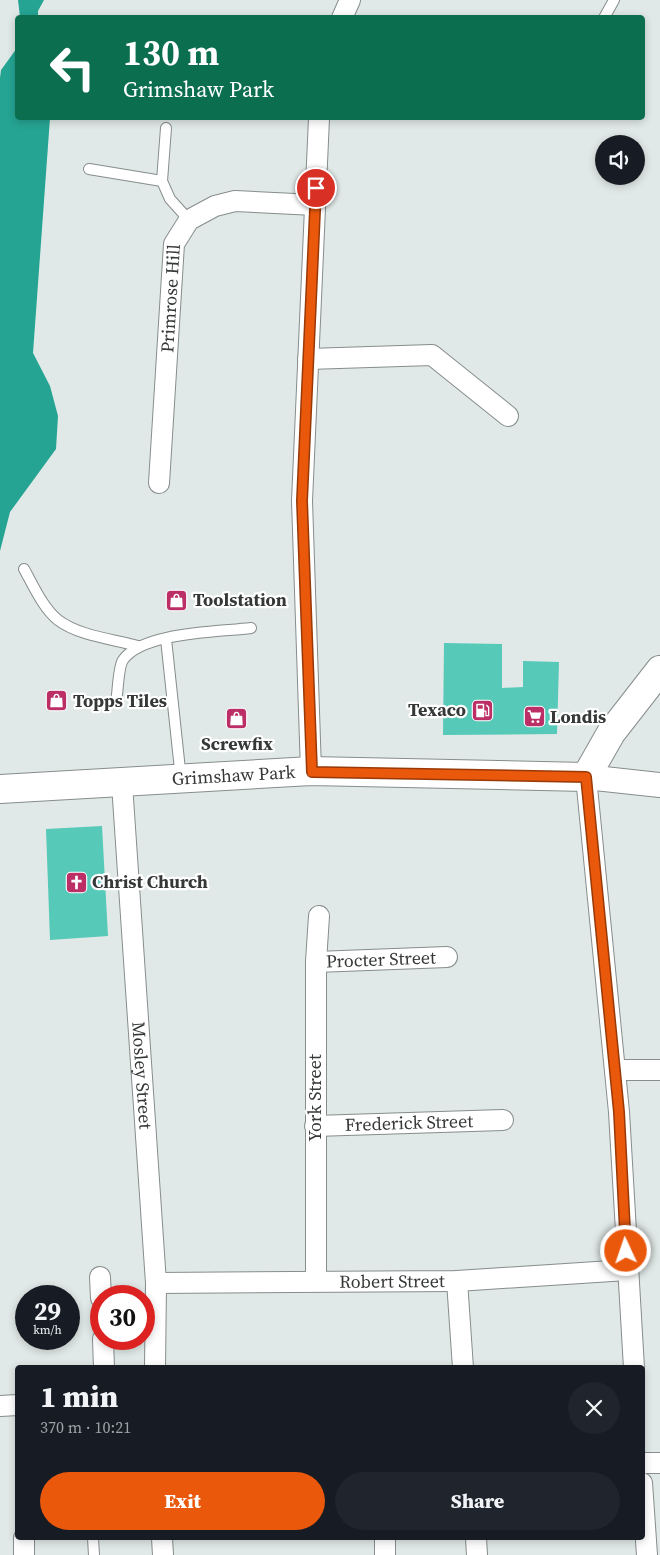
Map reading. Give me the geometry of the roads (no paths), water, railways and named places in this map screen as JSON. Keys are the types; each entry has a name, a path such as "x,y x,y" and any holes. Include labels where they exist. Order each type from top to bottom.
{"highway":[{"path":"586,777 611,733 660,670"},
{"name":"Grimshaw Park","path":"0,789 122,784 312,772 586,777"}],"street":[{"path":"343,15 350,0"},
{"path":"312,772 302,501 319,120"},
{"path":"188,220 215,206 235,200 315,205"},
{"name":"Primrose Hill","path":"159,483 174,244 188,220"},
{"path":"308,358 432,354 508,416"},
{"path":"634,1365 615,1070 586,777 660,785"},
{"name":"Mosley Street","path":"122,784 156,1283 155,1365"},
{"name":"York Street","path":"316,1280 316,962 319,916"},
{"name":"Procter Street","path":"316,962 447,956"},
{"path":"615,1070 660,1070"},
{"name":"Frederick Street","path":"315,1126 503,1120"},
{"name":"Robert Street","path":"156,1283 457,1280 627,1270"},
{"path":"100,1277 100,1285"},
{"path":"457,1280 464,1365"},
{"path":"103,1350 104,1365"},
{"path":"0,1406 15,1405"},
{"path":"645,1463 660,1463"},
{"path":"645,1526 647,1555"},
{"path":"24,1540 24,1555"},
{"path":"162,1540 163,1555"},
{"path":"385,1540 385,1555"},
{"path":"476,1540 477,1555"}],"lane":[{"path":"606,15 614,0"},
{"path":"166,128 162,181 170,199 188,220"},
{"path":"89,169 162,181"},
{"path":"24,569 46,606 58,620 83,632 138,646 166,639 251,628"},
{"path":"166,639 181,780"},
{"path":"116,702 122,661 138,646"},
{"path":"93,1540 94,1555"}],"place":[{"name":"Toolstation","path":"177,600"},
{"name":"Topps Tiles","path":"57,701"},
{"name":"Texaco","path":"482,710"},
{"name":"Londis","path":"534,717"},
{"name":"Screwfix","path":"237,719"},
{"name":"Christ Church","path":"76,882"}]}
